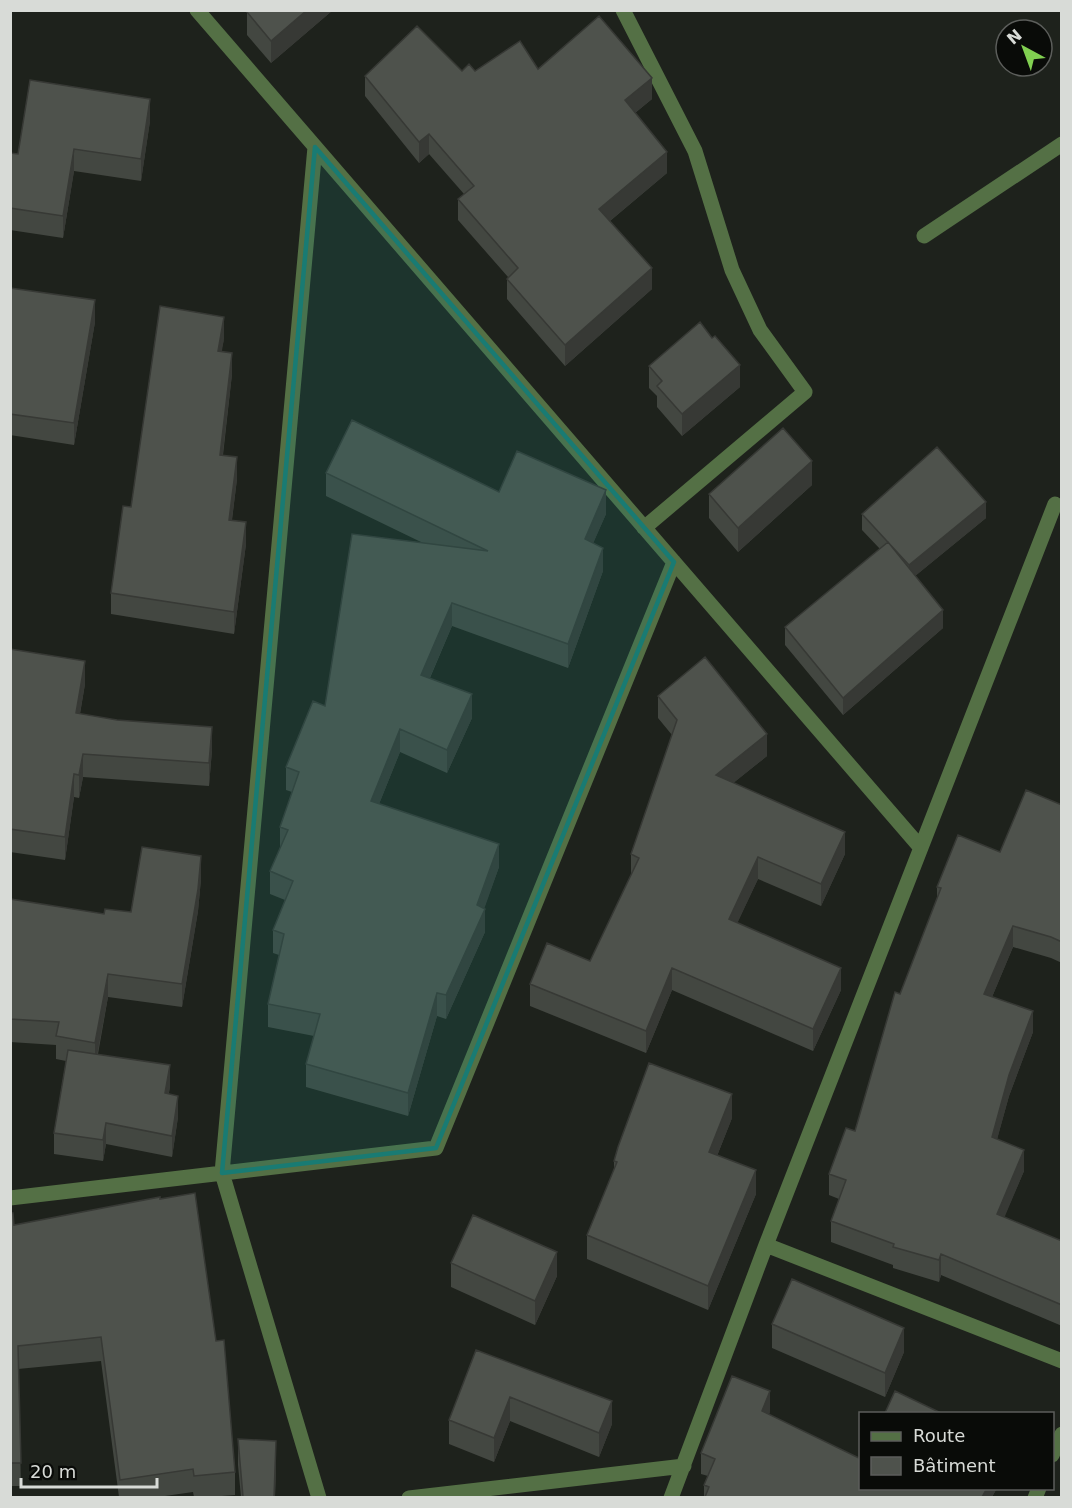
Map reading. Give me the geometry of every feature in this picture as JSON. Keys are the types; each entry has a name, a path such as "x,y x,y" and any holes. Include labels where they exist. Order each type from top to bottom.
{"street":[{"path":"197,10 921,848"},
{"path":"623,10 695,151 732,270 760,330 805,392 644,528"},
{"path":"924,236 1062,144"},
{"path":"315,147 222,1173 319,1497"},
{"path":"671,1497 766,1245 1055,504"},
{"path":"10,1198 436,1148 674,562"},
{"path":"766,1245 1062,1361"},
{"path":"1054,1453 1062,1434"},
{"path":"409,1497 684,1466"}],"highlighted area":[{"path":"315,147 674,562 436,1148 222,1173"}],"building":[{"path":"249,10 307,10 271,41 247,12"},
{"path":"599,16 652,78 625,100 667,152 599,209 652,268 565,345 507,279 518,268 458,199 474,186 429,134 419,142 365,76 417,26 462,71 469,64 475,71 520,41 538,69"},
{"path":"30,80 150,99 141,159 74,149 63,216 10,208 10,153 18,154"},
{"path":"10,288 95,300 74,423 10,414"},
{"path":"160,306 224,317 218,351 232,353 220,455 237,457 229,520 246,522 234,612 111,593 123,506 131,507"},
{"path":"700,322 712,338 715,336 740,365 682,414 657,386 662,381 649,366"},
{"path":"352,420 499,492 517,451 606,490 585,539 603,548 568,644 452,603 421,675 472,694 447,750 400,729 371,801 499,844 477,905 485,909 446,995 437,993 408,1093 306,1064 320,1014 268,1004 284,934 273,930 293,881 270,871 288,830 280,827 299,772 286,767 313,701 325,706 352,534 488,551 326,473"},
{"path":"783,428 812,461 738,528 709,494"},
{"path":"937,447 986,502 909,565 862,514"},
{"path":"888,542 943,610 843,698 785,627"},
{"path":"10,649 85,661 76,713 117,720 212,727 209,763 83,754 79,775 74,774 65,837 10,829"},
{"path":"705,657 767,734 716,775 845,832 821,884 758,857 729,919 841,968 813,1029 672,968 646,1031 530,984 547,943 590,961 639,858 631,854 677,720 658,696"},
{"path":"1026,790 1062,805 1062,942 1013,926 984,994 1033,1011 1009,1075 992,1137 1024,1150 997,1214 1062,1241 1062,1305 941,1254 939,1260 893,1247 894,1244 831,1221 846,1180 829,1174 846,1128 855,1131 895,992 900,994 941,888 937,887 958,835 1000,852"},
{"path":"142,847 201,856 198,889 182,984 108,974 95,1043 56,1036 59,1022 10,1019 10,899 104,914 105,909 131,912"},
{"path":"68,1050 170,1065 165,1093 178,1096 172,1136 106,1123 103,1140 54,1133"},
{"path":"649,1063 732,1094 709,1152 756,1170 708,1286 587,1235 617,1162 614,1161 618,1147"},
{"path":"195,1193 216,1341 224,1340 235,1472 194,1476 193,1469 120,1480 101,1337 18,1346 21,1463 10,1463 10,1213 13,1213 14,1225 160,1197 160,1199"},
{"path":"473,1215 557,1252 535,1301 451,1263"},
{"path":"792,1279 904,1328 885,1373 772,1324"},
{"path":"476,1350 612,1401 599,1433 510,1397 494,1438 449,1420"},
{"path":"732,1376 770,1391 762,1411 859,1458 859,1490 986,1490 982,1497 705,1497 709,1487 704,1485 715,1459 701,1453"},
{"path":"895,1391 939,1412 885,1412"},
{"path":"238,1439 276,1441 274,1497 243,1497"}]}
